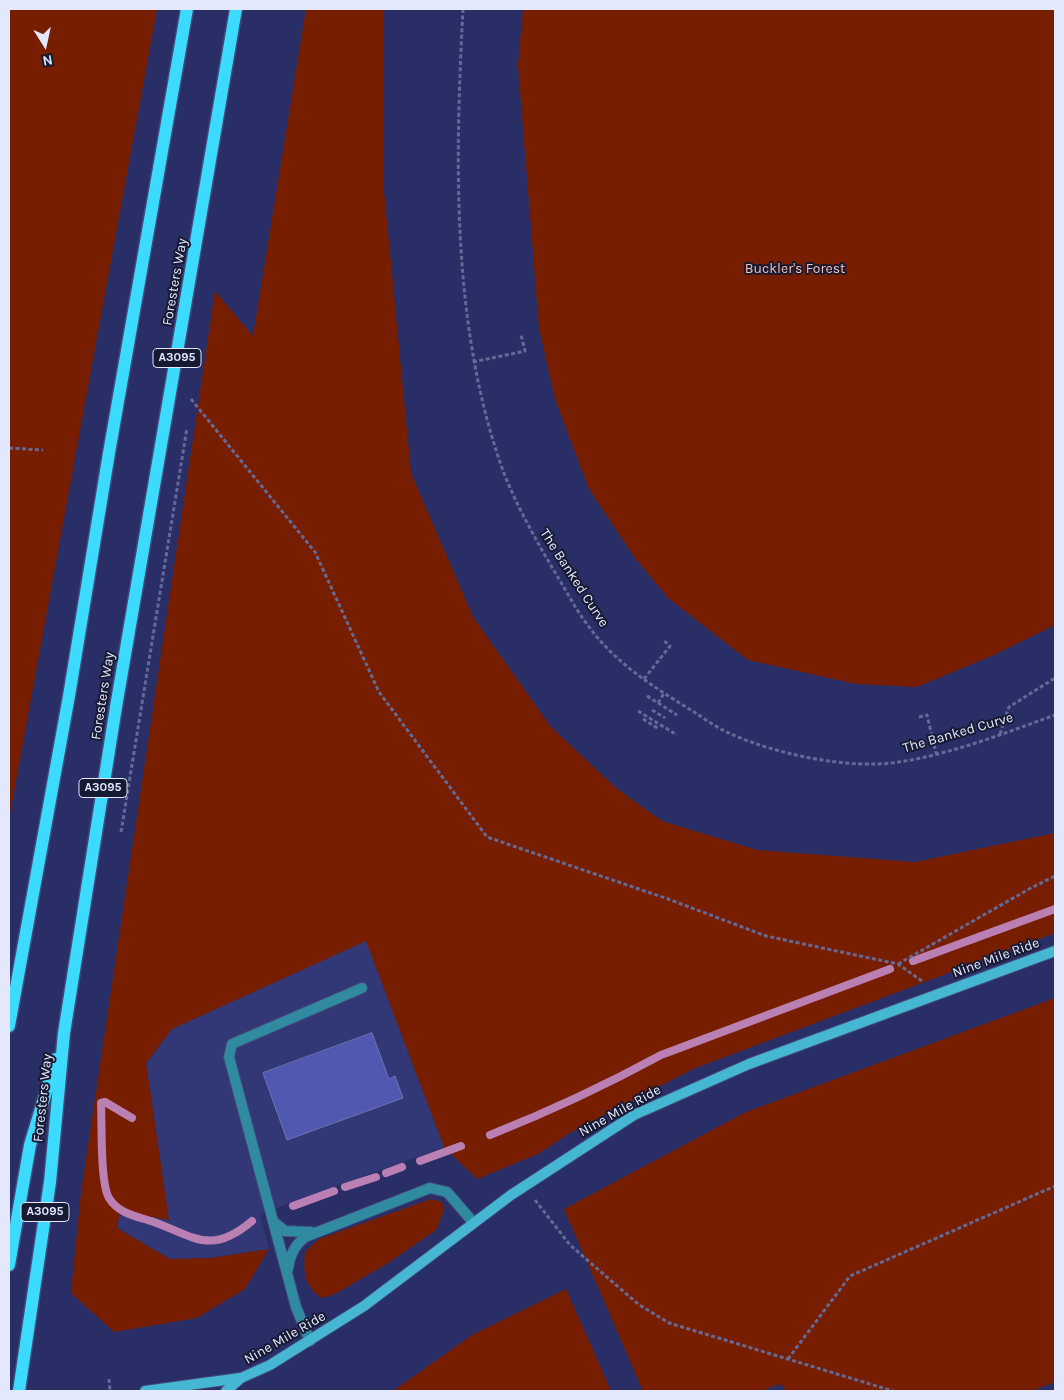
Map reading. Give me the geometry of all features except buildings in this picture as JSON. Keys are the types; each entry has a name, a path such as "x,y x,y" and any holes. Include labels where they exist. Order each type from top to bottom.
{"main road":[{"path":"9,1026 69,696 109,453 187,9"},
{"name":"Foresters Way","path":"19,1391 50,1182 64,1033 115,716 236,9"},
{"name":"Nine Mile Ride","path":"226,1391 242,1378 270,1365 310,1342 399,1280 473,1222 561,1161 634,1115 749,1064 1055,951"},
{"path":"9,1265 30,1145 64,1033"},
{"name":"Nine Mile Ride","path":"145,1391 242,1378"}],"lane":[{"path":"310,1342 296,1307 229,1057 232,1044 362,988"},
{"path":"275,1224 285,1231 305,1234 430,1188 447,1192 473,1222"},
{"path":"287,1273 290,1257 296,1244 316,1231"}],"path":[{"name":"The Banked Curve","path":"463,9 459,172 460,222 474,362 488,424 506,477 531,533 590,630 620,660 644,679 728,733 786,752 836,762 898,762 1000,734 1055,715"},
{"path":"474,362 525,351 521,335"},
{"path":"190,409 193,390"},
{"path":"191,400 315,552 379,692 487,837 668,899 766,936 898,964 938,993"},
{"path":"121,832 188,419"},
{"path":"9,448 43,450"},
{"path":"644,679 670,646 663,640"},
{"path":"1000,734 1009,706 1055,678"},
{"path":"658,703 664,693"},
{"path":"647,696 677,715"},
{"path":"658,713 662,706"},
{"path":"651,724 664,717 652,710"},
{"path":"638,711 677,735"},
{"path":"919,717 927,715 936,753"},
{"path":"643,719 659,729"},
{"path":"898,964 1055,876"},
{"path":"788,1359 850,1276 1055,1186"},
{"path":"533,1197 570,1245 638,1304 669,1323 893,1391"},
{"path":"109,1379 110,1391"}],"shaded area":[{"path":"366,940 444,1147 260,1214 269,1249 211,1258 170,1259 117,1228 120,1210 169,1220 146,1064 172,1029"}],"green space":[{"path":"9,9 157,9 9,819"},
{"path":"306,9 383,9 383,180 411,473 473,617 551,727 616,788 662,821 757,850 915,862 1055,833 1055,933 693,1069 573,1131 538,1154 477,1179 444,1147 366,941 172,1029 146,1063 169,1220 120,1211 117,1228 170,1259 211,1258 269,1249 245,1289 197,1318 114,1332 71,1293 81,1193 215,291 253,336"},
{"name":"Buckler's Forest","path":"523,9 1055,9 1055,625 994,655 917,687 856,684 748,660 668,598 635,558 589,489 555,399 539,328 518,65"},
{"path":"1055,998 1055,1382 1032,1391 786,1391 780,1384 761,1391 643,1391 564,1209 746,1112"},
{"path":"431,1199 442,1202 444,1210 436,1230 388,1263 335,1294 322,1298 311,1289 306,1278 304,1266 305,1252 319,1239"},
{"path":"566,1289 611,1391 393,1391 472,1335"}],"waterway":[{"path":"913,961 1055,909"},
{"path":"490,1135 577,1098 661,1055 890,969"},
{"path":"132,1118 105,1102 101,1103 104,1180 109,1198 117,1207 122,1211 201,1240 212,1241 224,1238 237,1232 252,1221"},
{"path":"420,1161 461,1146"},
{"path":"386,1173 402,1167"},
{"path":"345,1187 376,1177"},
{"path":"293,1206 334,1191"}]}
